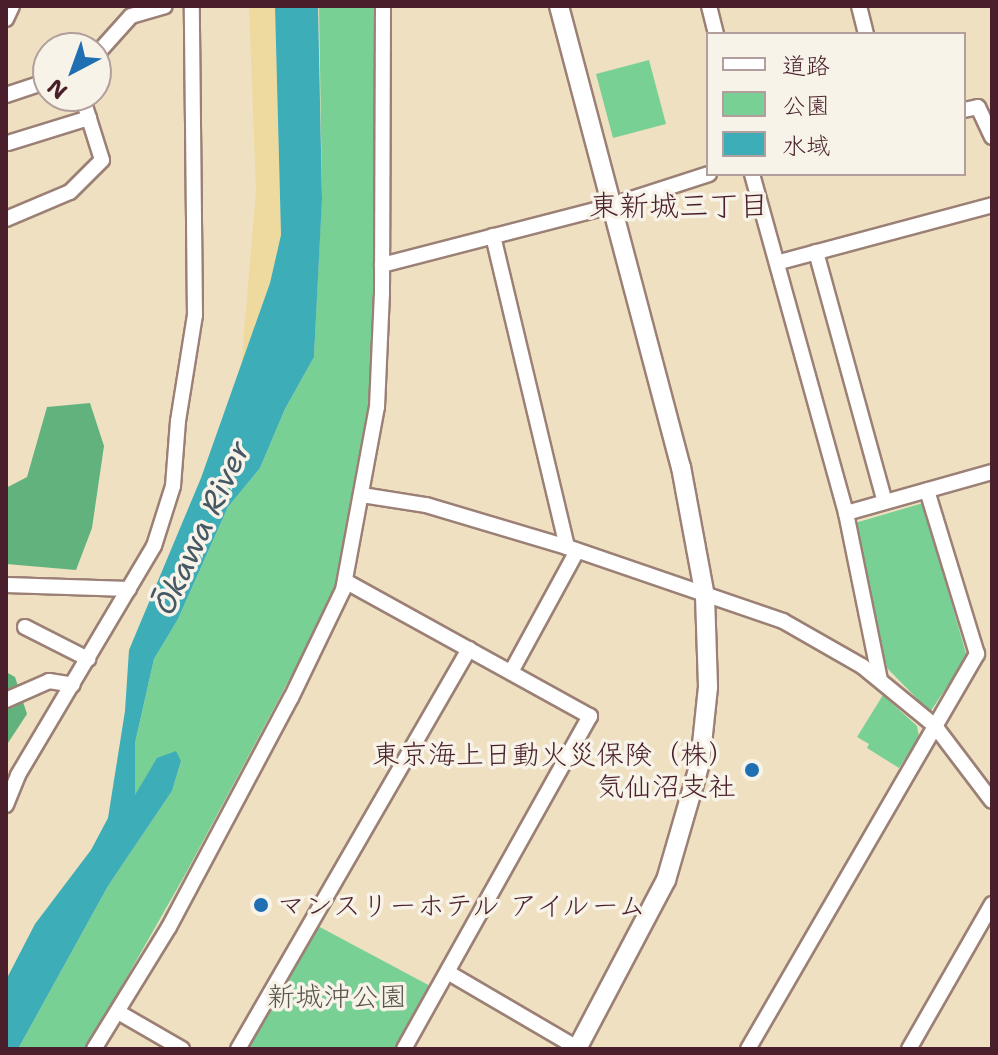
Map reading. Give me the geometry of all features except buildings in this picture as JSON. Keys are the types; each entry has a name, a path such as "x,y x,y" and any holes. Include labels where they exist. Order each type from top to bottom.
{"street":[{"path":"6,19 12,6"},
{"path":"112,37 131,16 165,6"},
{"path":"6,805 18,775 154,546 173,486 178,421 195,315 192,6"},
{"path":"94,1049 169,927 291,698 345,581 377,407 382,265 383,6"},
{"path":"449,973 578,1049 666,880 700,763 708,687 705,596 681,467 559,6"},
{"path":"709,6 716,32"},
{"path":"859,6 866,32"},
{"path":"6,95 32,86"},
{"path":"966,110 978,107 992,137"},
{"path":"6,219 70,192 102,160 87,112"},
{"path":"8,143 89,118"},
{"path":"382,265 610,206 706,175"},
{"path":"753,176 780,262 846,513 880,680"},
{"path":"780,262 992,205"},
{"path":"493,236 572,549 511,672"},
{"path":"816,252 885,502"},
{"path":"846,513 992,472"},
{"path":"748,1049 977,654 927,490"},
{"path":"362,495 426,505 572,549 783,621 862,666 935,726 992,801"},
{"path":"345,581 590,716 404,1049"},
{"path":"6,585 129,589"},
{"path":"25,627 88,659"},
{"path":"238,1049 469,649"},
{"path":"6,700 49,681 73,685"},
{"path":"909,1049 992,904"},
{"path":"118,1012 182,1049"}],"green space":[{"path":"319,6 381,6 370,414 336,592 186,873 86,1049 18,1049 108,886 172,791 181,761 135,797 135,743 154,659 178,619 228,507 260,468 285,409 314,357 322,193"},
{"path":"649,60 666,124 613,138 596,74"},
{"path":"90,403 104,446 92,528 76,570 6,564 6,488 27,477 47,407"},
{"path":"923,503 967,657 930,712 887,668 855,523"},
{"path":"6,672 15,677 27,714 6,746"},
{"path":"883,695 917,726 919,737 899,768 867,748 869,744 857,737"},
{"name":"新城沖公園","path":"316,925 434,988 398,1049 246,1049"}],"sand":[{"path":"249,6 275,6 281,235 270,283 241,368 256,191"}],"water":[{"name":"Ōkawa River","path":"275,6 318,6 322,199 314,357 285,409 260,468 228,507 178,619 154,659 135,743 135,795 157,758 176,751 181,761 172,791 108,886 18,1049 6,1049 6,980 35,924 91,850 108,818 125,711 129,650 201,478 270,283 281,235"}],"place":[{"name":"東京海上日動火災保険（株） 気仙沼支社","path":"752,770"},
{"name":"マンスリーホテル アイルーム","path":"261,905"}],"district":[{"name":"東新城三丁目","path":"679,206"}]}
